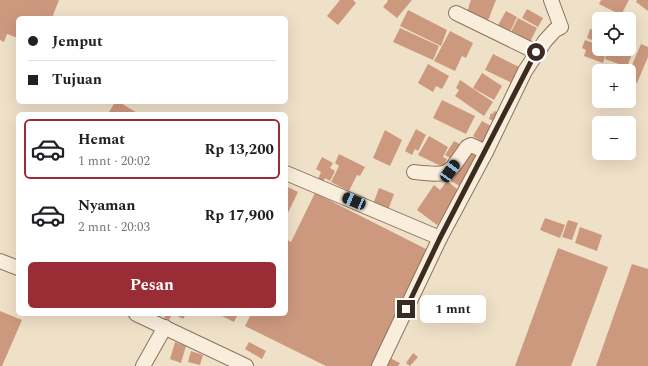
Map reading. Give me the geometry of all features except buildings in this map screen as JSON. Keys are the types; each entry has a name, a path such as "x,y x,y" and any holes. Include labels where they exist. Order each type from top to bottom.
{"street":[{"path":"379,366 440,238 486,152 536,52 555,30 561,28 550,0"},
{"path":"456,13 536,52"},
{"path":"414,172 444,174 450,171 467,147 471,144 486,152"},
{"path":"288,174 440,238"},
{"path":"0,261 16,267"},
{"path":"141,316 246,366"},
{"path":"143,366 166,327"}],"route":[{"path":"406,309 440,238 486,152 525,71 536,52"}]}
